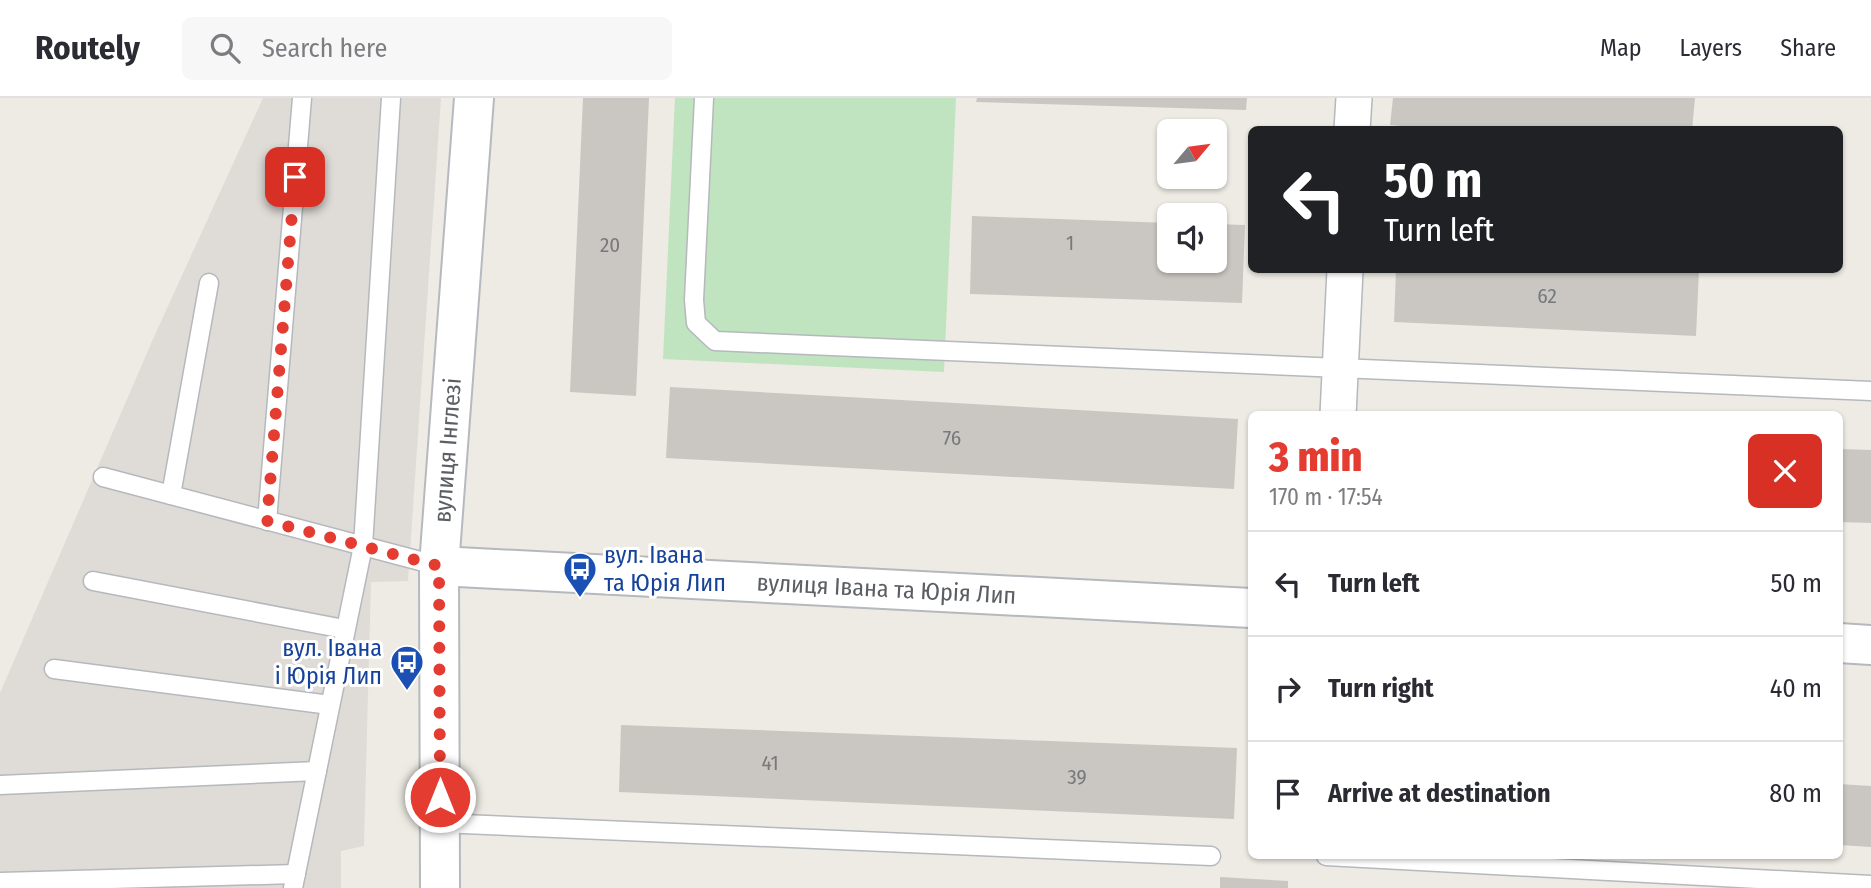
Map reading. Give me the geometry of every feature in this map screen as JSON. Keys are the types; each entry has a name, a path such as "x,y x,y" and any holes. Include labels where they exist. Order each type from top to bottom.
{"street":[{"name":"вулиця Інглезі","path":"440,888 439,566 474,98"},
{"path":"1352,126 1354,98"},
{"path":"1338,411 1345,273"},
{"name":"вулиця Івана та Юрія Лип","path":"439,566 1248,608"},
{"path":"1843,643 1871,645"}],"lane":[{"path":"267,521 302,98"},
{"path":"0,882 294,881 363,546 391,98"},
{"path":"704,98 694,300 696,323 715,341 1871,391"},
{"path":"171,495 209,284"},
{"path":"103,477 439,566"},
{"path":"93,581 344,629"},
{"path":"54,669 330,705"},
{"path":"0,785 317,771"},
{"path":"440,823 1211,856"},
{"path":"1380,859 1871,886"}],"shaded area":[{"path":"263,98 441,98 408,581 371,582 364,846 341,851 341,888 0,888 0,693 153,339"}],"green space":[{"path":"675,98 956,98 944,372 663,359"}],"building":[{"path":"583,98 649,98 636,396 570,392"},
{"path":"977,98 1247,98 1246,110 976,102"},
{"path":"1393,98 1695,98 1692,126 1390,125"},
{"path":"972,216 1157,223 1157,273 1227,273 1227,224 1245,225 1242,303 970,294"},
{"path":"1396,273 1699,273 1696,336 1394,322"},
{"path":"670,387 1238,419 1234,489 666,458"},
{"path":"1843,449 1871,450 1871,523 1843,522"},
{"path":"621,725 1237,748 1234,819 619,792"},
{"path":"1843,784 1871,786 1871,847 1843,845"},
{"path":"1220,877 1288,881 1288,888 1220,888"}],"place":[{"name":"вул. Івана та Юрія Лип","path":"580,599"},
{"name":"вул. Івана і Юрія Лип","path":"407,692"}],"route":[{"path":"295,177 267,521 439,566 440,797"}]}
